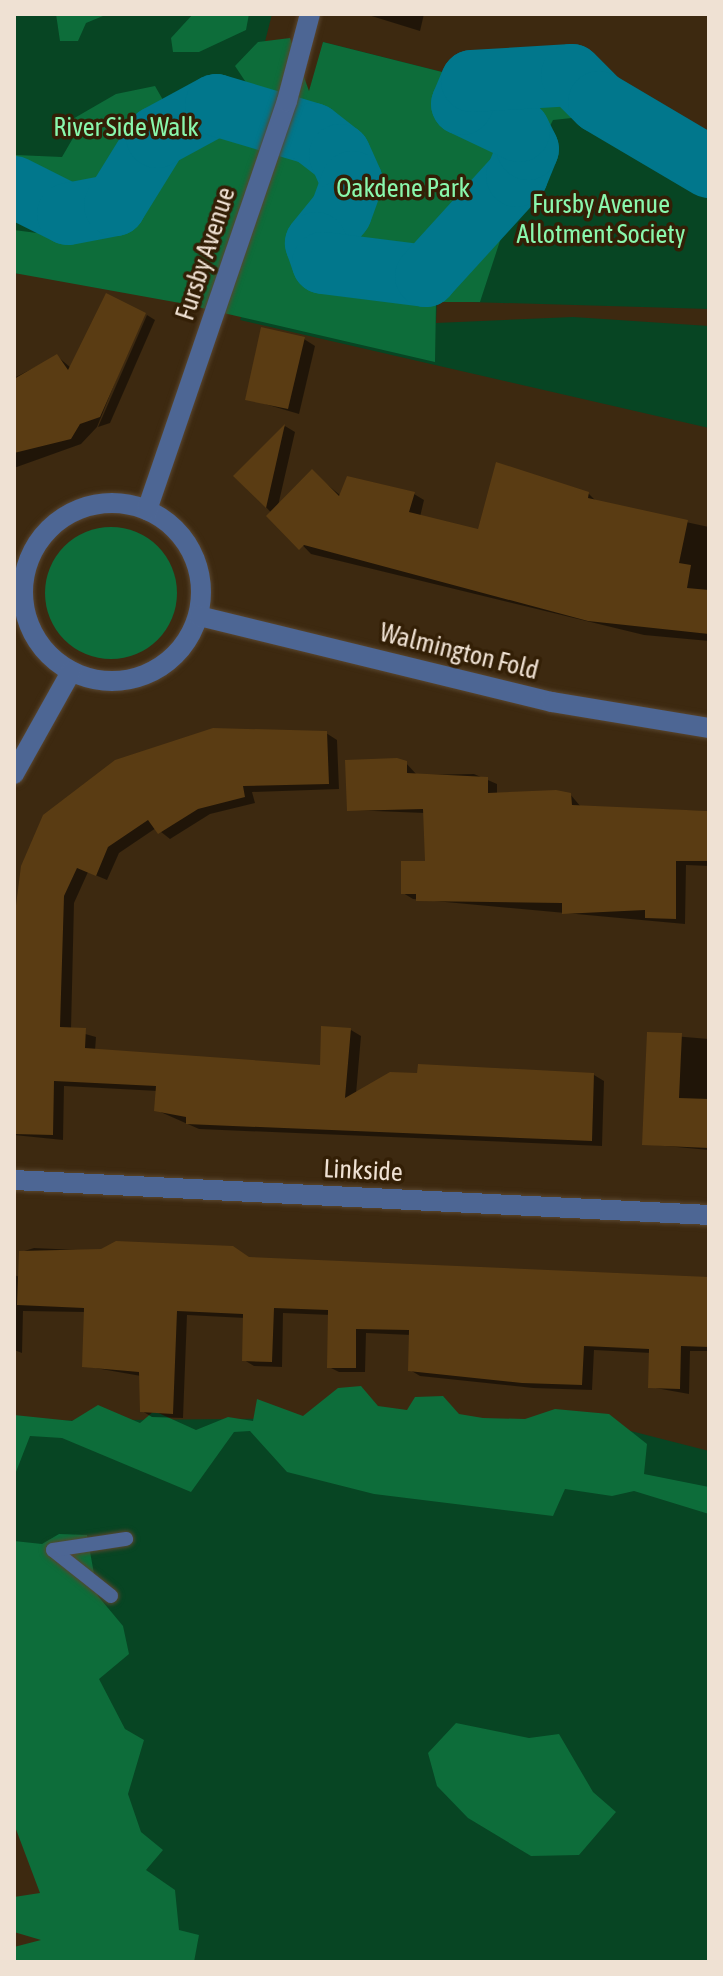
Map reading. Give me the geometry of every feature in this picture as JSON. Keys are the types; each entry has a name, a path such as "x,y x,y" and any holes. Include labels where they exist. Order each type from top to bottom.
{"street":[{"name":"Fursby Avenue","path":"147,510 287,101 310,14"},
{"path":"121,503 147,510 186,542 197,564 199,616 180,650 148,675 96,681 71,672 31,630 19,573 49,528 70,513 121,503"},
{"name":"Walmington Fold","path":"199,616 552,702 709,728"},
{"path":"14,774 71,672"},
{"name":"Linkside","path":"14,1180 709,1215"}],"lane":[{"path":"111,1596 53,1550 126,1539"}],"green space":[{"name":"River Side Walk","path":"14,14 272,14 243,128 57,279 14,273"},
{"path":"56,14 103,16 86,23 78,41 60,41"},
{"path":"193,14 249,14 246,30 199,52 173,52 171,38"},
{"name":"Oakdene Park","path":"290,38 309,91 323,42 462,77 481,64 513,69 564,57 601,95 661,125 660,135 700,144 709,154 709,177 688,158 654,157 600,115 553,120 514,198 480,302 436,302 435,362 180,303 14,273 14,230 37,233 61,223 14,199 14,131 16,155 62,157 73,138 71,120 116,94 155,86 167,107 244,98 247,84 235,66 258,42"},
{"path":"323,42 462,77 481,64 513,69 564,57 601,95 661,125 660,135 700,144 709,154 709,309 437,301 436,323 573,317 709,326 709,428 240,320 317,108"},
{"path":"111,527 136,532 158,546 172,568 177,593 172,618 158,640 136,654 111,659 86,654 64,640 50,618 45,593 50,568 64,546 86,532"},
{"path":"361,1386 378,1406 407,1410 415,1397 443,1396 459,1414 483,1418 525,1419 555,1409 609,1414 647,1444 644,1474 709,1487 709,1514 634,1491 612,1496 565,1489 553,1516 374,1494 287,1472 250,1431 234,1432 191,1492 62,1438 30,1436 14,1477 14,1415 72,1421 98,1405 140,1423 154,1411 196,1430 228,1417 253,1421 257,1399 303,1416 338,1388"},
{"path":"338,1418 619,1428 709,1451 709,1962 97,1962 14,1777 14,1421"},
{"path":"59,1534 87,1535 98,1596 123,1626 129,1654 99,1679 125,1729 144,1740 128,1794 141,1832 163,1850 146,1870 175,1890 179,1930 199,1935 194,1962 14,1962 14,1947 41,1940 14,1932 14,1897 40,1893 14,1824 14,1541 42,1544"},
{"path":"456,1723 529,1738 559,1734 593,1792 616,1812 579,1855 531,1856 468,1818 437,1786 428,1753"}],"building":[{"path":"106,293 146,313 100,417 80,424 71,439 14,453 14,379 57,354 68,370"},
{"path":"261,327 305,337 288,409 245,400"},
{"path":"285,424 266,508 233,476"},
{"path":"496,462 589,492 588,498 688,520 679,563 691,565 687,588 709,590 709,634 588,621 304,545 299,550 266,516 312,469 339,496 347,476 415,492 409,512 478,529"},
{"path":"213,728 327,731 329,784 243,786 245,797 198,809 158,834 148,820 108,847 96,876 77,868 64,896 60,1027 86,1028 85,1048 320,1065 321,1026 351,1028 345,1098 390,1072 417,1073 418,1064 594,1073 592,1141 186,1124 186,1117 154,1111 156,1086 54,1081 53,1135 14,1134 14,921 21,866 43,815 115,760"},
{"path":"397,758 407,761 407,773 488,777 488,793 556,790 571,793 572,805 709,811 709,861 676,861 676,919 645,918 645,910 562,914 562,903 416,901 416,894 401,894 401,861 425,861 423,809 347,811 345,760"},
{"path":"647,1032 682,1033 679,1098 709,1099 709,1148 642,1145"},
{"path":"116,1241 233,1246 249,1257 709,1277 709,1347 681,1346 680,1389 648,1388 649,1349 584,1346 582,1385 522,1383 408,1371 409,1330 356,1329 356,1368 327,1368 328,1310 274,1308 272,1362 242,1361 243,1314 177,1311 173,1414 140,1412 139,1372 82,1367 84,1308 17,1305 19,1251 101,1249"}],"waterway":[{"path":"14,187 68,214 115,205 157,137 216,105 313,134 340,155 352,182 341,212 316,243 323,263 426,276 517,176 528,149 519,131 462,104 472,81 572,75 599,102 709,167"}],"park label":[{"name":"Fursby Avenue Allotment Society","path":"601,220"}]}
